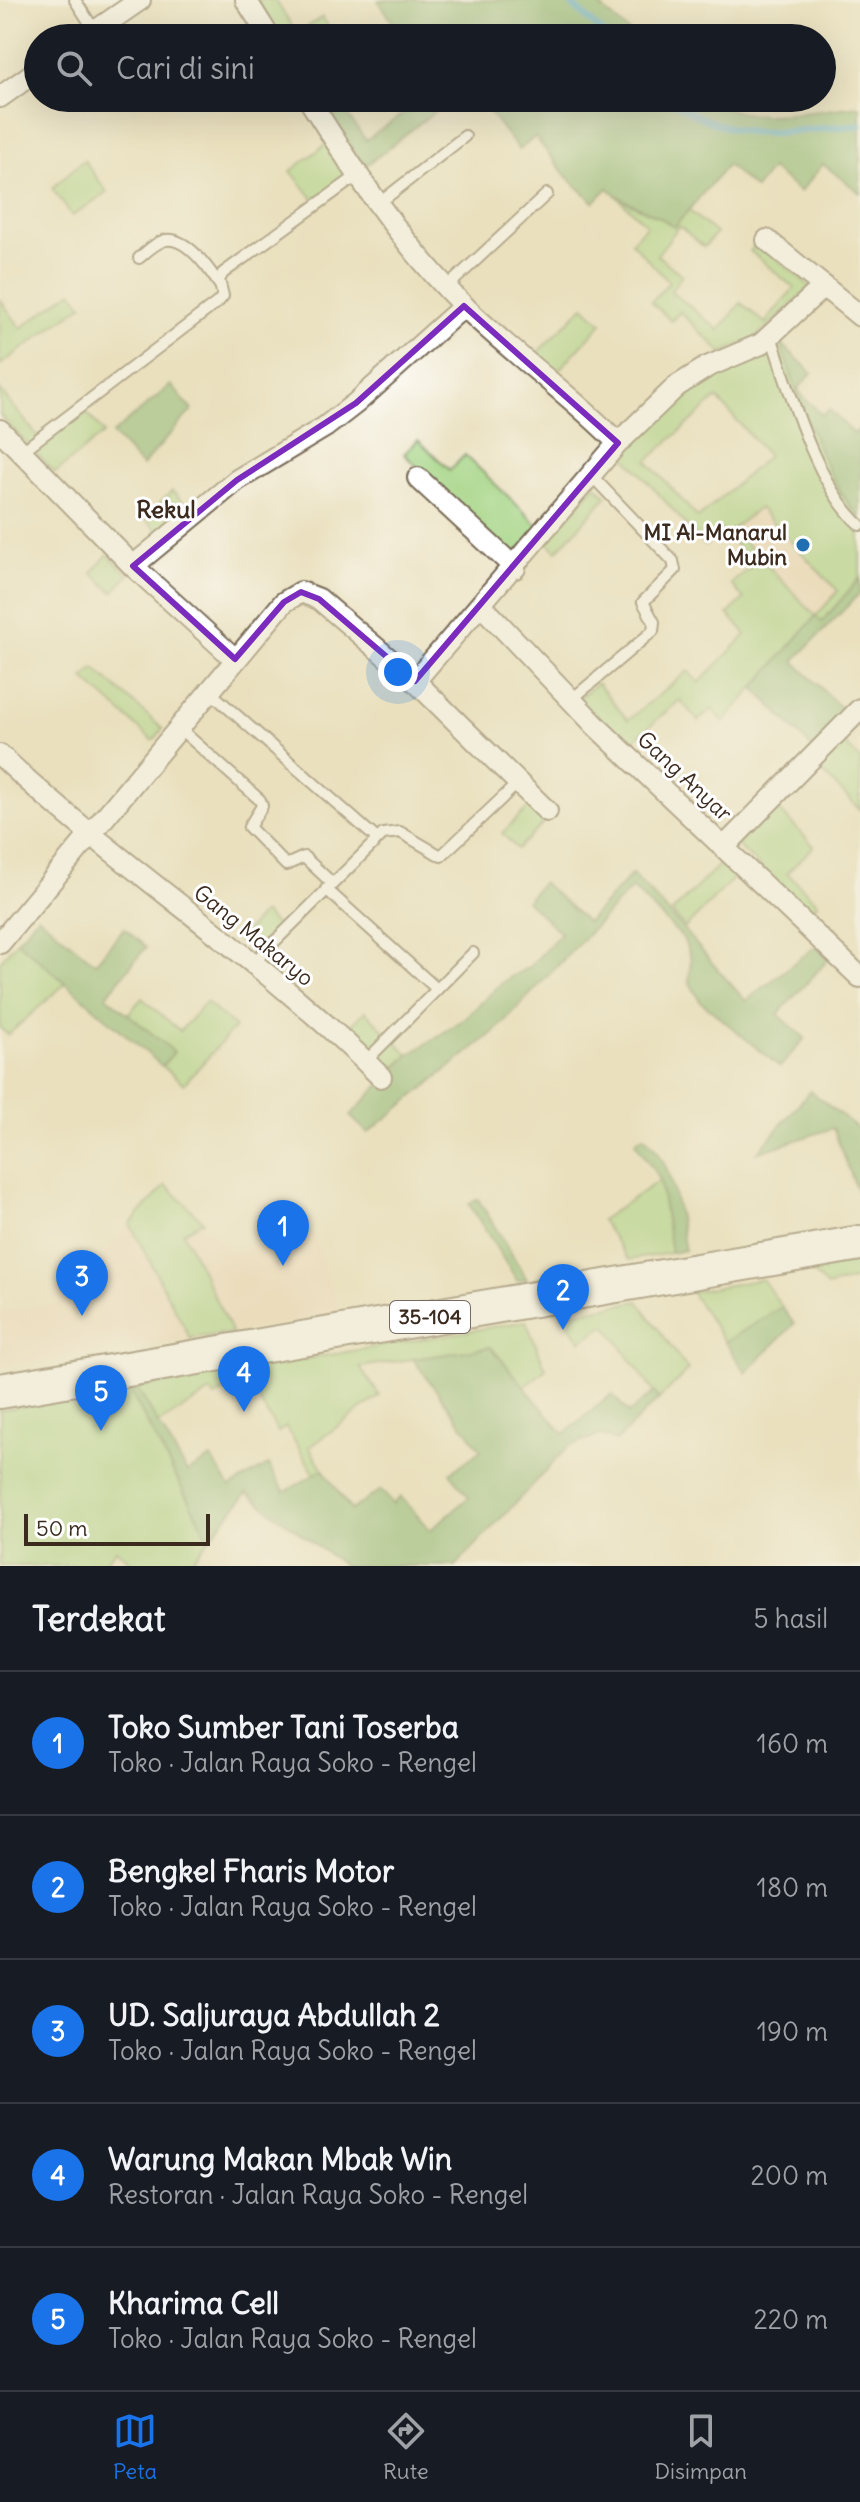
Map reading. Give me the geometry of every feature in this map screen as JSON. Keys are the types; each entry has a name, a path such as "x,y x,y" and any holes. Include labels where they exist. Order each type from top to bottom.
{"main road":[{"name":"35-104","path":"0,1391 860,1243"}],"street":[{"path":"106,24 140,0"},
{"path":"248,0 262,24"},
{"path":"0,97 24,80"},
{"path":"317,112 378,204 446,288 618,443"},
{"path":"767,240 860,316"},
{"path":"415,681 515,568 618,443 690,376 771,336 824,286"},
{"path":"133,566 237,480 325,427 356,403 464,306"},
{"path":"0,430 133,566 235,659"},
{"path":"418,478 515,568"},
{"path":"0,943 235,659 284,602 301,592 319,599 415,681 547,811"},
{"name":"Gang Anyar","path":"482,606 571,700 860,977"},
{"path":"725,846 860,709"},
{"name":"Gang Makaryo","path":"0,755 90,837 252,964 381,1077"}],"lane":[{"path":"75,0 85,24"},
{"path":"378,204 465,136"},
{"path":"219,284 223,273 358,175"},
{"path":"446,288 547,194"},
{"path":"21,452 218,302 223,292 195,255 174,241 161,242 139,258"},
{"path":"771,336 796,410 834,496 860,525"},
{"path":"571,700 653,631 654,622 643,602 675,570 673,561 592,476"},
{"path":"209,691 376,838"},
{"path":"179,728 260,800 262,806 249,827 255,836 286,865 304,857 329,886 437,989"},
{"path":"252,964 376,838 391,831 400,832 441,856 519,782"},
{"path":"365,1062 473,953"}],"highlighted area":[{"path":"464,306 618,443 415,681 319,599 301,592 284,602 235,659 133,566 237,480 356,403"}],"shaded area":[{"name":"MI Al-Manarul Mubin","path":"825,456 845,502 860,517 860,578 822,622 732,529"},
{"path":"203,1221 232,1251 311,1228 340,1313 232,1333 183,1231"},
{"path":"130,1224 190,1338 0,1367 0,1311 59,1304 53,1290 91,1266"}],"green space":[{"path":"257,0 275,0 291,24 272,24"},
{"path":"378,0 593,0 620,24 394,24"},
{"path":"322,17 327,24 311,24"},
{"path":"860,106 860,193 823,164 800,192 771,169 755,189 727,165 674,227 608,188 594,202 567,177 535,137 519,150 490,113 741,112 781,115 836,112 836,109"},
{"path":"345,112 366,140 405,112 434,112 364,167 330,115"},
{"path":"329,142 350,174 315,201 291,171"},
{"path":"84,160 107,192 72,216 52,188"},
{"path":"615,195 674,227 688,210 716,233 704,247 679,226 657,255 682,275 671,291 719,330 741,303 765,323 794,288 750,251 757,242 811,287 755,338 722,353 680,312 671,321 651,302 669,282 631,242 647,225"},
{"path":"72,291 83,305 0,365 0,300 21,328"},
{"path":"584,306 602,323 554,375 533,357"},
{"path":"780,342 839,492 860,517 860,578 822,622 815,617 724,722 712,709 698,721 680,700 628,745 578,699 597,683 628,720 688,671 699,683 746,635 728,614 744,599 731,584 753,565 723,531 705,546 622,453 699,382","holes":["717,398 768,456 698,518 647,461","759,508 838,591 816,616 732,529"]},
{"path":"780,342 812,373 797,390 822,415 829,409 854,434 860,428 860,517 847,502 824,460 803,409"},
{"path":"171,385 192,410 142,466 112,434"},
{"path":"0,390 41,440 82,407 104,433 55,473 0,415"},
{"path":"418,440 450,470 465,455 540,527 512,558 404,454"},
{"path":"595,485 607,496 557,551 547,542"},
{"path":"172,491 190,509 160,533 145,519"},
{"path":"108,554 129,575 113,592 92,573"},
{"path":"860,578 860,593 794,661 847,714 813,749 754,688 816,616 822,622"},
{"path":"94,668 163,729 153,741 84,679"},
{"path":"840,739 860,759 860,810 815,765"},
{"path":"533,803 549,818 517,849 502,833"},
{"path":"775,806 814,846 787,873 818,903 808,913 737,845"},
{"path":"726,858 740,872 685,928 672,912"},
{"path":"632,874 746,1001 816,946 829,959 778,1014 805,1038 780,1067 700,1001 689,981 691,959 683,938 632,888 495,1031 368,1133 350,1116 409,1055 464,1019 504,981 530,966 561,933 526,901 542,882 587,922"},
{"path":"263,913 280,929 255,955 237,941"},
{"path":"38,916 95,963 124,928 146,947 106,996 174,1052 162,1066 17,941"},
{"path":"17,941 66,983 8,1035 0,1028 0,961"},
{"path":"142,998 180,1031 206,1002 235,1027 184,1084 162,1066 174,1052 128,1014"},
{"path":"365,1011 409,1055 388,1074 345,1032"},
{"path":"810,1091 860,1130 860,1198 833,1128 757,1153"},
{"path":"643,1136 654,1146 668,1173 685,1250 671,1253 660,1180 635,1142"},
{"path":"660,1180 671,1253 629,1260 601,1220"},
{"path":"166,1185 203,1221 183,1232 232,1333 190,1338 130,1224"},
{"path":"478,1199 527,1279 517,1281 469,1204"},
{"path":"860,1261 860,1278 827,1287 809,1270"},
{"path":"762,1279 782,1307 725,1342 691,1292"},
{"path":"638,1301 688,1370 659,1399 606,1325 581,1341 562,1315"},
{"path":"782,1307 794,1324 746,1373 725,1342"},
{"path":"526,1321 546,1369 524,1387 491,1347 360,1367 380,1396 309,1447 323,1469 315,1475 286,1427 278,1432 246,1379 215,1397 211,1392 158,1424 137,1388"},
{"path":"491,1347 564,1434 612,1394 629,1413 654,1392 659,1399 616,1441 600,1435 569,1446 456,1566 344,1566 247,1493 209,1539 129,1389 137,1388 187,1472 211,1458 230,1487 268,1465 285,1492 323,1469 351,1510 381,1490 393,1504 401,1497 430,1530 469,1497 450,1473 481,1450 413,1359"},
{"path":"129,1389 209,1539 187,1566 135,1566 116,1549 101,1566 0,1566 0,1410"}],"waterway":[{"path":"567,0 593,24"},
{"path":"691,112 717,124 761,132 860,125"}],"place":[{"name":"MI Al-Manarul Mubin","path":"803,545"},
{"name":"Toko Sumber Tani Toserba","path":"283,1266"},
{"name":"UD. Saljuraya Abdullah 2","path":"82,1316"},
{"name":"Bengkel Fharis Motor","path":"563,1330"},
{"name":"Warung Makan Mbak Win","path":"244,1412"},
{"name":"Kharima Cell","path":"101,1431"}],"district":[{"name":"Rekul","path":"166,510"}]}
